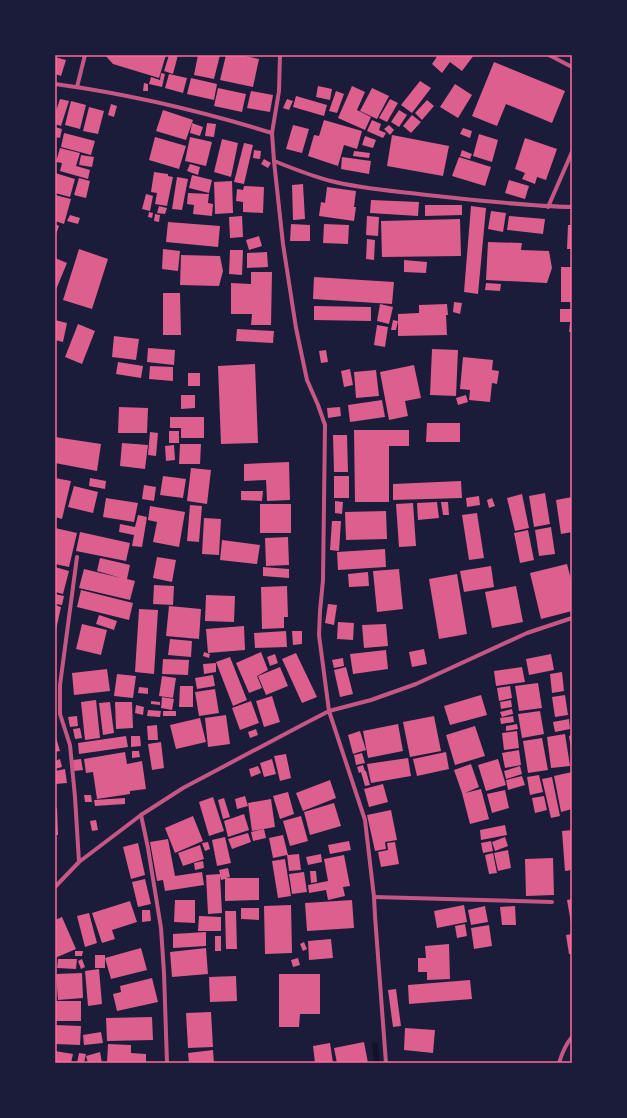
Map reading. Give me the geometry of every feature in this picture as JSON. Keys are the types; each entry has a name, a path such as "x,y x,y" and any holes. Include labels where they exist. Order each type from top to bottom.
{"street":[{"path":"77,87 85,55"},
{"path":"280,55 279,92 272,134 283,244 306,380 318,405 325,425 323,580 319,634 322,669 329,712 365,820 374,897 386,1063"},
{"path":"549,55 572,66"},
{"path":"55,84 156,102 229,120 272,134"},
{"path":"548,206 572,152"},
{"path":"274,161 307,174 364,188 506,203 572,207"},
{"path":"78,557 60,685 60,714 70,745 79,862"},
{"path":"55,887 79,862 141,815 183,788 329,712 416,684 527,633 572,618"},
{"path":"141,815 161,928 167,1063"},
{"path":"374,897 552,902"},
{"path":"559,1063 563,1052 572,1037"}],"building":[{"path":"105,55 166,55 159,78 113,64"},
{"path":"169,55 178,55 173,74 164,71"},
{"path":"198,55 220,55 214,79 194,75"},
{"path":"226,55 240,55 259,59 253,87 220,80"},
{"path":"438,55 474,55 462,71 450,62 442,73 432,64"},
{"path":"55,57 66,60 61,76 55,74"},
{"path":"494,62 565,91 552,123 506,104 497,126 472,116"},
{"path":"161,73 165,74 162,87 149,84 151,77 160,80"},
{"path":"169,74 187,78 183,93 165,88"},
{"path":"191,78 217,84 214,100 187,94"},
{"path":"420,81 431,88 412,113 401,105"},
{"path":"144,83 148,84 148,91 143,91"},
{"path":"455,84 472,95 458,118 440,107"},
{"path":"318,86 332,89 330,100 316,97"},
{"path":"352,86 365,92 357,110 371,117 365,130 338,118"},
{"path":"218,88 246,94 242,112 214,106"},
{"path":"372,88 389,96 377,119 360,111"},
{"path":"251,91 273,95 270,112 247,108"},
{"path":"336,91 344,94 337,113 329,111"},
{"path":"296,96 327,105 324,116 293,107"},
{"path":"60,99 69,101 61,126 55,124 55,114"},
{"path":"287,99 293,101 289,110 283,108"},
{"path":"390,99 398,103 387,122 379,118"},
{"path":"427,100 434,106 422,120 415,113"},
{"path":"71,101 86,105 80,129 65,125"},
{"path":"111,104 117,106 114,117 108,115"},
{"path":"89,107 104,111 98,134 83,131"},
{"path":"163,110 193,120 186,140 156,131"},
{"path":"399,110 407,115 399,127 391,122"},
{"path":"412,115 421,122 411,133 403,126"},
{"path":"324,120 362,131 357,149 344,145 338,166 308,156 314,135 319,136"},
{"path":"372,120 381,124 379,130 386,133 383,138 367,131"},
{"path":"192,123 203,127 200,136 190,133"},
{"path":"207,123 216,124 214,137 205,136"},
{"path":"293,125 309,129 302,153 286,149"},
{"path":"389,125 394,130 390,135 384,129"},
{"path":"55,127 62,129 60,138 55,137"},
{"path":"463,128 472,131 470,138 460,134"},
{"path":"64,133 95,141 91,155 61,147"},
{"path":"479,134 498,140 492,162 473,156"},
{"path":"392,135 449,146 443,176 387,166"},
{"path":"365,136 376,140 373,148 362,145"},
{"path":"155,137 186,146 179,169 149,160"},
{"path":"190,137 212,142 206,166 185,161"},
{"path":"525,138 557,149 546,180 537,177 535,184 522,179 525,173 515,169"},
{"path":"222,139 238,143 231,177 214,172"},
{"path":"244,143 253,145 244,184 234,182"},
{"path":"60,148 80,153 76,166 90,170 88,179 60,171 62,163 56,162"},
{"path":"254,150 261,151 260,159 253,158"},
{"path":"462,150 472,154 470,159 460,156"},
{"path":"354,151 370,153 369,158 353,156"},
{"path":"81,155 94,157 92,167 79,165"},
{"path":"342,157 371,161 369,174 341,169"},
{"path":"459,157 491,167 485,186 452,176"},
{"path":"264,159 271,163 268,168 261,164"},
{"path":"190,164 200,167 198,175 187,171"},
{"path":"154,172 168,174 168,176 173,177 167,206 155,204 157,193 151,192"},
{"path":"55,173 75,179 70,197 55,193"},
{"path":"192,175 212,180 209,193 189,188"},
{"path":"177,177 188,179 182,210 172,209"},
{"path":"79,178 90,181 86,198 74,195"},
{"path":"509,180 529,186 525,199 505,193"},
{"path":"232,181 233,213 215,214 214,182"},
{"path":"303,184 305,219 293,220 292,185"},
{"path":"244,186 264,187 263,213 243,212 243,202 236,201 237,189 243,190"},
{"path":"327,187 356,191 354,221 319,216 321,202 325,203"},
{"path":"188,193 209,194 208,203 213,204 212,216 193,214 194,205 187,204"},
{"path":"146,194 153,196 150,211 142,209"},
{"path":"55,195 71,199 64,224 55,221"},
{"path":"371,200 419,202 418,216 370,213"},
{"path":"425,205 462,205 462,215 425,216"},
{"path":"159,206 167,208 165,214 157,213"},
{"path":"471,206 486,208 478,294 464,292"},
{"path":"491,211 506,213 503,232 488,229"},
{"path":"149,212 153,213 152,218 148,217"},
{"path":"155,214 160,215 159,222 154,221"},
{"path":"70,215 80,218 78,224 67,221"},
{"path":"242,216 243,237 230,238 229,217"},
{"path":"367,216 379,217 378,236 366,235"},
{"path":"509,216 545,219 543,234 507,230"},
{"path":"460,219 461,256 382,257 381,221"},
{"path":"168,222 220,226 218,247 166,242"},
{"path":"55,224 59,226 55,237"},
{"path":"291,224 310,225 310,241 290,241"},
{"path":"324,224 349,225 348,244 323,243"},
{"path":"568,225 572,225 572,249 567,249"},
{"path":"259,236 262,246 249,250 246,240"},
{"path":"367,239 375,240 374,260 366,259"},
{"path":"488,242 522,243 521,250 549,251 552,268 547,283 486,280"},
{"path":"79,249 108,259 92,309 63,300"},
{"path":"163,249 180,251 178,271 162,269"},
{"path":"230,250 243,250 242,275 229,274"},
{"path":"267,252 268,267 247,268 247,253"},
{"path":"181,255 220,256 223,271 219,286 180,285"},
{"path":"55,258 67,263 55,292"},
{"path":"404,260 427,262 426,273 404,272"},
{"path":"561,267 572,267 572,302 561,302"},
{"path":"251,272 272,272 271,325 251,325 252,314 231,314 231,283 251,284"},
{"path":"314,277 394,282 392,304 313,299"},
{"path":"486,283 501,284 500,291 485,290"},
{"path":"163,293 180,293 181,335 163,335"},
{"path":"454,302 462,303 460,314 453,312"},
{"path":"380,304 393,307 389,324 377,321"},
{"path":"447,304 447,335 398,336 398,314 419,313 419,305"},
{"path":"314,306 371,307 371,321 314,320"},
{"path":"560,309 571,309 571,322 560,322"},
{"path":"55,320 67,323 63,342 55,340"},
{"path":"393,320 398,321 396,330 391,330"},
{"path":"570,323 572,323 572,332 569,332"},
{"path":"78,324 95,331 82,364 65,357"},
{"path":"377,325 388,327 385,347 374,345"},
{"path":"237,329 274,331 273,343 236,341"},
{"path":"114,336 139,339 136,360 112,357"},
{"path":"148,348 175,350 174,365 147,362"},
{"path":"432,349 458,350 456,396 430,395"},
{"path":"326,350 328,362 321,363 319,351"},
{"path":"463,357 493,360 492,370 499,371 497,384 492,383 490,402 469,400 470,390 460,389"},
{"path":"118,362 143,366 141,378 116,374"},
{"path":"255,364 258,443 221,444 218,366"},
{"path":"414,365 421,398 405,401 408,416 389,420 380,372"},
{"path":"150,366 173,367 173,381 149,379"},
{"path":"350,369 353,385 344,387 341,371"},
{"path":"376,370 379,396 356,398 354,372"},
{"path":"188,373 200,373 200,386 188,386"},
{"path":"181,395 195,395 195,408 181,409"},
{"path":"466,395 468,402 458,405 456,398"},
{"path":"382,400 385,417 350,422 348,405"},
{"path":"119,407 148,408 147,433 118,433"},
{"path":"340,407 341,416 328,418 327,408"},
{"path":"170,417 204,417 204,438 181,438 181,428 170,428"},
{"path":"427,423 460,423 460,442 426,442"},
{"path":"354,430 409,430 409,446 389,446 389,502 355,502"},
{"path":"169,431 179,431 179,443 169,443"},
{"path":"150,432 158,433 156,456 148,455"},
{"path":"333,435 347,435 348,472 334,472"},
{"path":"55,437 101,444 97,471 55,463"},
{"path":"122,443 148,445 145,469 120,466"},
{"path":"180,444 201,444 200,464 179,464"},
{"path":"174,445 175,460 166,461 165,446"},
{"path":"289,462 290,500 267,501 266,480 244,481 244,464"},
{"path":"191,468 211,470 207,504 187,501"},
{"path":"163,476 186,479 183,498 160,495"},
{"path":"334,476 349,476 349,498 334,498"},
{"path":"55,478 71,481 62,519 55,517"},
{"path":"90,478 106,481 105,489 89,486"},
{"path":"461,481 462,498 393,500 393,484"},
{"path":"144,485 156,487 154,501 142,499"},
{"path":"74,486 98,492 93,513 68,507"},
{"path":"241,491 263,491 262,501 241,500"},
{"path":"545,493 550,524 534,527 529,496"},
{"path":"522,494 529,528 515,531 507,498"},
{"path":"479,496 480,505 467,507 466,498"},
{"path":"572,497 572,532 561,534 556,500"},
{"path":"106,498 138,503 134,522 103,517"},
{"path":"492,498 495,506 489,508 487,500"},
{"path":"335,501 343,502 342,514 335,513"},
{"path":"437,502 439,518 418,520 417,503"},
{"path":"441,502 448,502 449,515 443,515"},
{"path":"413,503 416,546 399,547 396,504"},
{"path":"260,504 291,504 291,533 260,533"},
{"path":"190,505 202,506 199,542 187,541"},
{"path":"150,506 185,512 179,547 153,542 157,522 148,520"},
{"path":"386,511 387,539 346,540 345,512"},
{"path":"477,513 484,558 469,560 462,515"},
{"path":"138,515 147,517 142,547 132,546 134,535 119,532 120,524 135,527"},
{"path":"204,518 221,519 219,555 202,554"},
{"path":"332,521 341,521 339,551 330,550"},
{"path":"551,527 555,554 539,556 535,530"},
{"path":"55,528 77,533 69,567 55,564"},
{"path":"528,530 534,560 520,563 514,533"},
{"path":"80,532 130,543 126,561 76,551"},
{"path":"288,537 289,565 266,566 265,538"},
{"path":"222,540 260,545 257,564 220,560"},
{"path":"385,549 386,567 338,570 337,552"},
{"path":"157,557 176,560 172,582 153,578"},
{"path":"100,558 130,565 127,579 135,581 130,600 79,588 84,569 121,578 97,571"},
{"path":"567,564 572,583 572,611 541,619 530,573"},
{"path":"491,566 494,587 464,592 460,571"},
{"path":"55,567 69,571 63,594 55,592"},
{"path":"263,567 289,569 289,578 263,576"},
{"path":"399,569 403,609 377,612 373,571"},
{"path":"368,572 369,586 349,587 348,574"},
{"path":"457,574 467,634 439,639 429,579"},
{"path":"154,585 174,586 173,605 153,604"},
{"path":"287,586 288,617 284,617 284,628 262,629 261,587"},
{"path":"516,586 523,622 492,628 485,592"},
{"path":"81,590 133,603 129,620 77,607"},
{"path":"55,594 64,596 62,605 55,604"},
{"path":"206,595 235,596 234,622 205,621"},
{"path":"328,604 337,605 334,625 325,623"},
{"path":"55,605 61,607 56,630 55,630"},
{"path":"169,606 201,609 199,639 166,636"},
{"path":"139,609 158,610 154,674 135,672"},
{"path":"99,615 117,621 114,630 96,624"},
{"path":"338,622 354,623 353,640 337,639"},
{"path":"82,624 107,630 101,655 76,649"},
{"path":"386,624 388,646 364,648 362,625"},
{"path":"244,626 245,650 208,653 206,629"},
{"path":"286,631 287,647 255,648 254,633"},
{"path":"292,631 302,631 302,644 293,645"},
{"path":"170,639 192,641 191,657 168,655"},
{"path":"424,649 427,664 412,667 409,652"},
{"path":"386,650 388,669 353,674 350,654"},
{"path":"204,652 210,654 209,658 203,656"},
{"path":"261,652 268,670 257,676 262,688 249,693 236,663"},
{"path":"296,653 317,697 302,703 282,659"},
{"path":"275,654 278,663 270,666 267,657"},
{"path":"551,654 554,670 529,675 526,659"},
{"path":"230,657 247,700 233,706 216,662"},
{"path":"343,658 344,666 334,668 332,660"},
{"path":"163,659 189,660 188,675 162,674"},
{"path":"216,663 216,672 204,674 203,664"},
{"path":"280,667 288,686 266,695 258,676"},
{"path":"346,667 353,694 340,697 334,670"},
{"path":"522,667 525,682 496,686 494,671"},
{"path":"107,669 110,691 74,695 72,673"},
{"path":"562,672 564,691 552,693 550,674"},
{"path":"117,674 136,676 133,698 114,696"},
{"path":"213,675 215,686 197,689 195,678"},
{"path":"162,676 176,678 173,698 159,696"},
{"path":"538,683 542,708 519,711 515,686"},
{"path":"180,686 193,686 193,707 179,707"},
{"path":"510,686 512,698 499,701 497,688"},
{"path":"139,687 148,688 148,694 138,693"},
{"path":"215,689 219,713 199,716 195,692"},
{"path":"481,695 487,715 450,725 444,706"},
{"path":"565,695 568,715 555,717 552,697"},
{"path":"272,696 280,722 264,727 256,701"},
{"path":"162,697 174,699 172,710 161,708"},
{"path":"96,700 100,738 85,740 81,702"},
{"path":"511,700 512,707 501,709 500,702"},
{"path":"151,701 160,702 160,705 151,704"},
{"path":"251,701 259,723 240,730 232,708"},
{"path":"110,702 114,733 103,735 99,703"},
{"path":"115,702 132,702 133,728 116,729"},
{"path":"136,705 144,707 143,715 135,713"},
{"path":"512,709 513,714 502,717 500,712"},
{"path":"148,710 161,711 160,717 147,716"},
{"path":"163,711 176,711 176,716 163,716"},
{"path":"540,711 544,734 522,738 518,714"},
{"path":"226,715 230,744 208,747 205,718"},
{"path":"77,716 78,726 70,727 68,717"},
{"path":"434,716 441,751 410,757 403,722"},
{"path":"513,716 514,722 501,724 500,718"},
{"path":"200,718 206,742 176,749 170,725"},
{"path":"569,719 570,729 555,732 553,722"},
{"path":"398,724 403,751 368,758 363,731"},
{"path":"517,724 518,729 506,731 506,726"},
{"path":"157,725 158,740 148,740 147,726"},
{"path":"475,726 485,756 455,765 446,735"},
{"path":"80,728 82,738 75,739 73,729"},
{"path":"256,729 258,735 250,738 248,732"},
{"path":"360,731 366,750 353,754 348,735"},
{"path":"517,731 519,748 504,750 502,733"},
{"path":"55,734 60,751 55,752"},
{"path":"565,734 570,766 551,768 547,737"},
{"path":"572,735 572,749 571,749 569,736"},
{"path":"126,736 128,747 79,754 78,743"},
{"path":"131,736 140,736 141,746 131,747"},
{"path":"542,738 548,770 528,773 523,741"},
{"path":"161,742 164,768 152,770 148,744"},
{"path":"519,750 521,765 505,768 502,753"},
{"path":"132,751 139,751 140,757 132,758"},
{"path":"125,752 127,764 142,761 146,789 130,791 130,794 97,799 93,772 86,773 84,759"},
{"path":"446,752 449,769 417,776 413,759"},
{"path":"362,753 365,763 356,765 354,755"},
{"path":"286,754 291,778 280,781 274,756"},
{"path":"408,758 411,776 371,783 367,764"},
{"path":"60,759 62,767 55,769 55,761"},
{"path":"81,759 83,770 74,771 73,760"},
{"path":"272,759 276,774 264,777 260,763"},
{"path":"498,759 506,785 486,791 478,765"},
{"path":"471,764 479,787 465,793 481,789 489,819 470,824 454,770"},
{"path":"363,765 370,785 365,786 361,772 359,773 357,767"},
{"path":"258,766 261,773 251,777 249,769"},
{"path":"520,766 522,774 506,779 504,771"},
{"path":"65,769 67,783 55,784 55,771"},
{"path":"572,772 572,809 561,812 554,776"},
{"path":"539,775 543,792 530,795 527,777"},
{"path":"522,776 525,785 508,790 506,780"},
{"path":"552,777 560,816 551,818 542,779"},
{"path":"330,780 336,798 303,811 296,793"},
{"path":"383,784 388,802 369,807 364,789"},
{"path":"505,790 509,808 492,813 487,794"},
{"path":"288,792 294,814 280,819 273,796"},
{"path":"84,795 91,795 92,802 85,802"},
{"path":"245,796 248,806 237,809 235,799"},
{"path":"544,796 547,810 535,813 532,798"},
{"path":"213,797 224,831 209,836 199,802"},
{"path":"125,798 125,804 95,806 94,800"},
{"path":"224,798 230,817 223,819 218,800"},
{"path":"271,799 275,827 252,831 248,803"},
{"path":"334,803 341,826 310,835 304,812"},
{"path":"55,808 57,808 58,835 55,835"},
{"path":"391,810 397,840 385,842 386,849 375,851 367,815"},
{"path":"244,814 249,830 228,837 224,821"},
{"path":"193,816 203,841 175,853 165,828"},
{"path":"301,816 308,841 290,846 283,821"},
{"path":"96,820 98,830 92,831 90,821"},
{"path":"505,825 507,835 481,840 480,830"},
{"path":"264,829 266,838 253,841 251,832"},
{"path":"572,830 572,870 565,871 562,831"},
{"path":"248,833 251,842 232,849 228,839"},
{"path":"283,835 288,855 299,854 301,870 289,871 287,855 273,858 269,838"},
{"path":"225,837 231,863 217,866 212,840"},
{"path":"505,837 508,846 495,851 492,842"},
{"path":"168,839 175,876 202,872 204,885 165,891 163,880 157,881 150,842"},
{"path":"349,841 351,850 330,854 328,845"},
{"path":"491,841 493,851 483,853 481,843"},
{"path":"208,842 210,849 205,851 202,843"},
{"path":"395,842 399,864 381,867 378,852 388,850 387,843"},
{"path":"138,843 145,875 131,879 123,847"},
{"path":"200,845 204,859 183,866 178,853"},
{"path":"508,850 511,868 498,871 494,853"},
{"path":"493,853 497,873 489,874 485,855"},
{"path":"321,854 322,862 308,865 306,857"},
{"path":"344,855 350,886 343,887 345,896 328,900 326,890 309,893 308,885 328,881 324,859"},
{"path":"553,858 554,895 526,896 525,859"},
{"path":"285,859 291,896 278,898 272,861"},
{"path":"203,861 204,868 195,870 194,863"},
{"path":"228,868 230,877 226,878 259,878 259,900 225,901 225,879 221,880 220,876 222,913 208,914 206,875 220,874 219,870"},
{"path":"310,871 316,871 317,882 311,883"},
{"path":"304,872 307,892 292,894 289,874"},
{"path":"145,879 151,904 138,907 132,882"},
{"path":"572,899 572,922 571,923 567,900"},
{"path":"175,900 195,900 195,923 174,922"},
{"path":"352,900 354,928 307,931 305,903"},
{"path":"130,901 137,922 112,930 115,939 102,943 92,913"},
{"path":"291,905 292,953 265,954 264,906"},
{"path":"464,905 467,922 437,928 434,911"},
{"path":"485,906 488,922 471,925 468,910"},
{"path":"515,906 516,925 502,925 500,907"},
{"path":"241,908 259,908 259,920 241,919"},
{"path":"142,910 150,910 151,921 142,922"},
{"path":"225,911 236,911 237,949 226,949"},
{"path":"89,913 97,943 85,947 77,916"},
{"path":"199,916 221,917 221,931 198,931"},
{"path":"62,917 76,949 55,958 55,920"},
{"path":"465,924 467,936 457,938 455,926"},
{"path":"489,925 492,946 474,949 471,928"},
{"path":"206,932 206,946 173,948 173,934"},
{"path":"572,934 572,954 569,954 566,935"},
{"path":"215,936 221,936 221,951 215,951"},
{"path":"331,939 333,958 309,960 308,941"},
{"path":"304,942 307,949 303,951 300,944"},
{"path":"449,944 450,979 427,980 427,972 418,972 418,958 426,958 425,946"},
{"path":"141,948 147,970 111,979 105,958"},
{"path":"206,948 208,974 172,977 170,952"},
{"path":"75,951 83,951 82,956 75,956"},
{"path":"95,955 105,955 105,968 95,968"},
{"path":"298,958 300,965 293,967 291,960"},
{"path":"58,959 77,959 76,969 57,968"},
{"path":"82,959 85,967 81,969 78,961"},
{"path":"99,969 102,1004 88,1006 85,971"},
{"path":"82,973 83,998 58,1000 56,974"},
{"path":"279,974 320,974 320,1014 300,1014 299,1027 279,1027"},
{"path":"236,976 237,1001 210,1002 209,977"},
{"path":"152,978 158,1002 117,1011 113,994 121,992 120,986"},
{"path":"470,980 472,999 409,1004 408,985"},
{"path":"396,989 401,1026 393,1027 388,990"},
{"path":"55,1001 81,1001 81,1021 55,1021"},
{"path":"211,1012 213,1047 188,1048 186,1013"},
{"path":"152,1017 153,1040 107,1041 106,1018"},
{"path":"55,1025 81,1026 80,1045 55,1044"},
{"path":"405,1028 435,1030 433,1053 404,1050"},
{"path":"101,1032 103,1043 84,1045 83,1035"},
{"path":"364,1042 368,1063 337,1063 334,1048"},
{"path":"330,1043 333,1063 315,1063 313,1046"},
{"path":"108,1044 131,1045 131,1053 146,1054 146,1063 107,1063"},
{"path":"213,1050 214,1063 189,1063 188,1053"},
{"path":"55,1051 73,1054 71,1063 55,1063"},
{"path":"100,1052 102,1063 88,1063 86,1056"},
{"path":"79,1053 86,1054 84,1063 77,1063"}],"waterway":[{"path":"375,1045 377,1063"}]}
